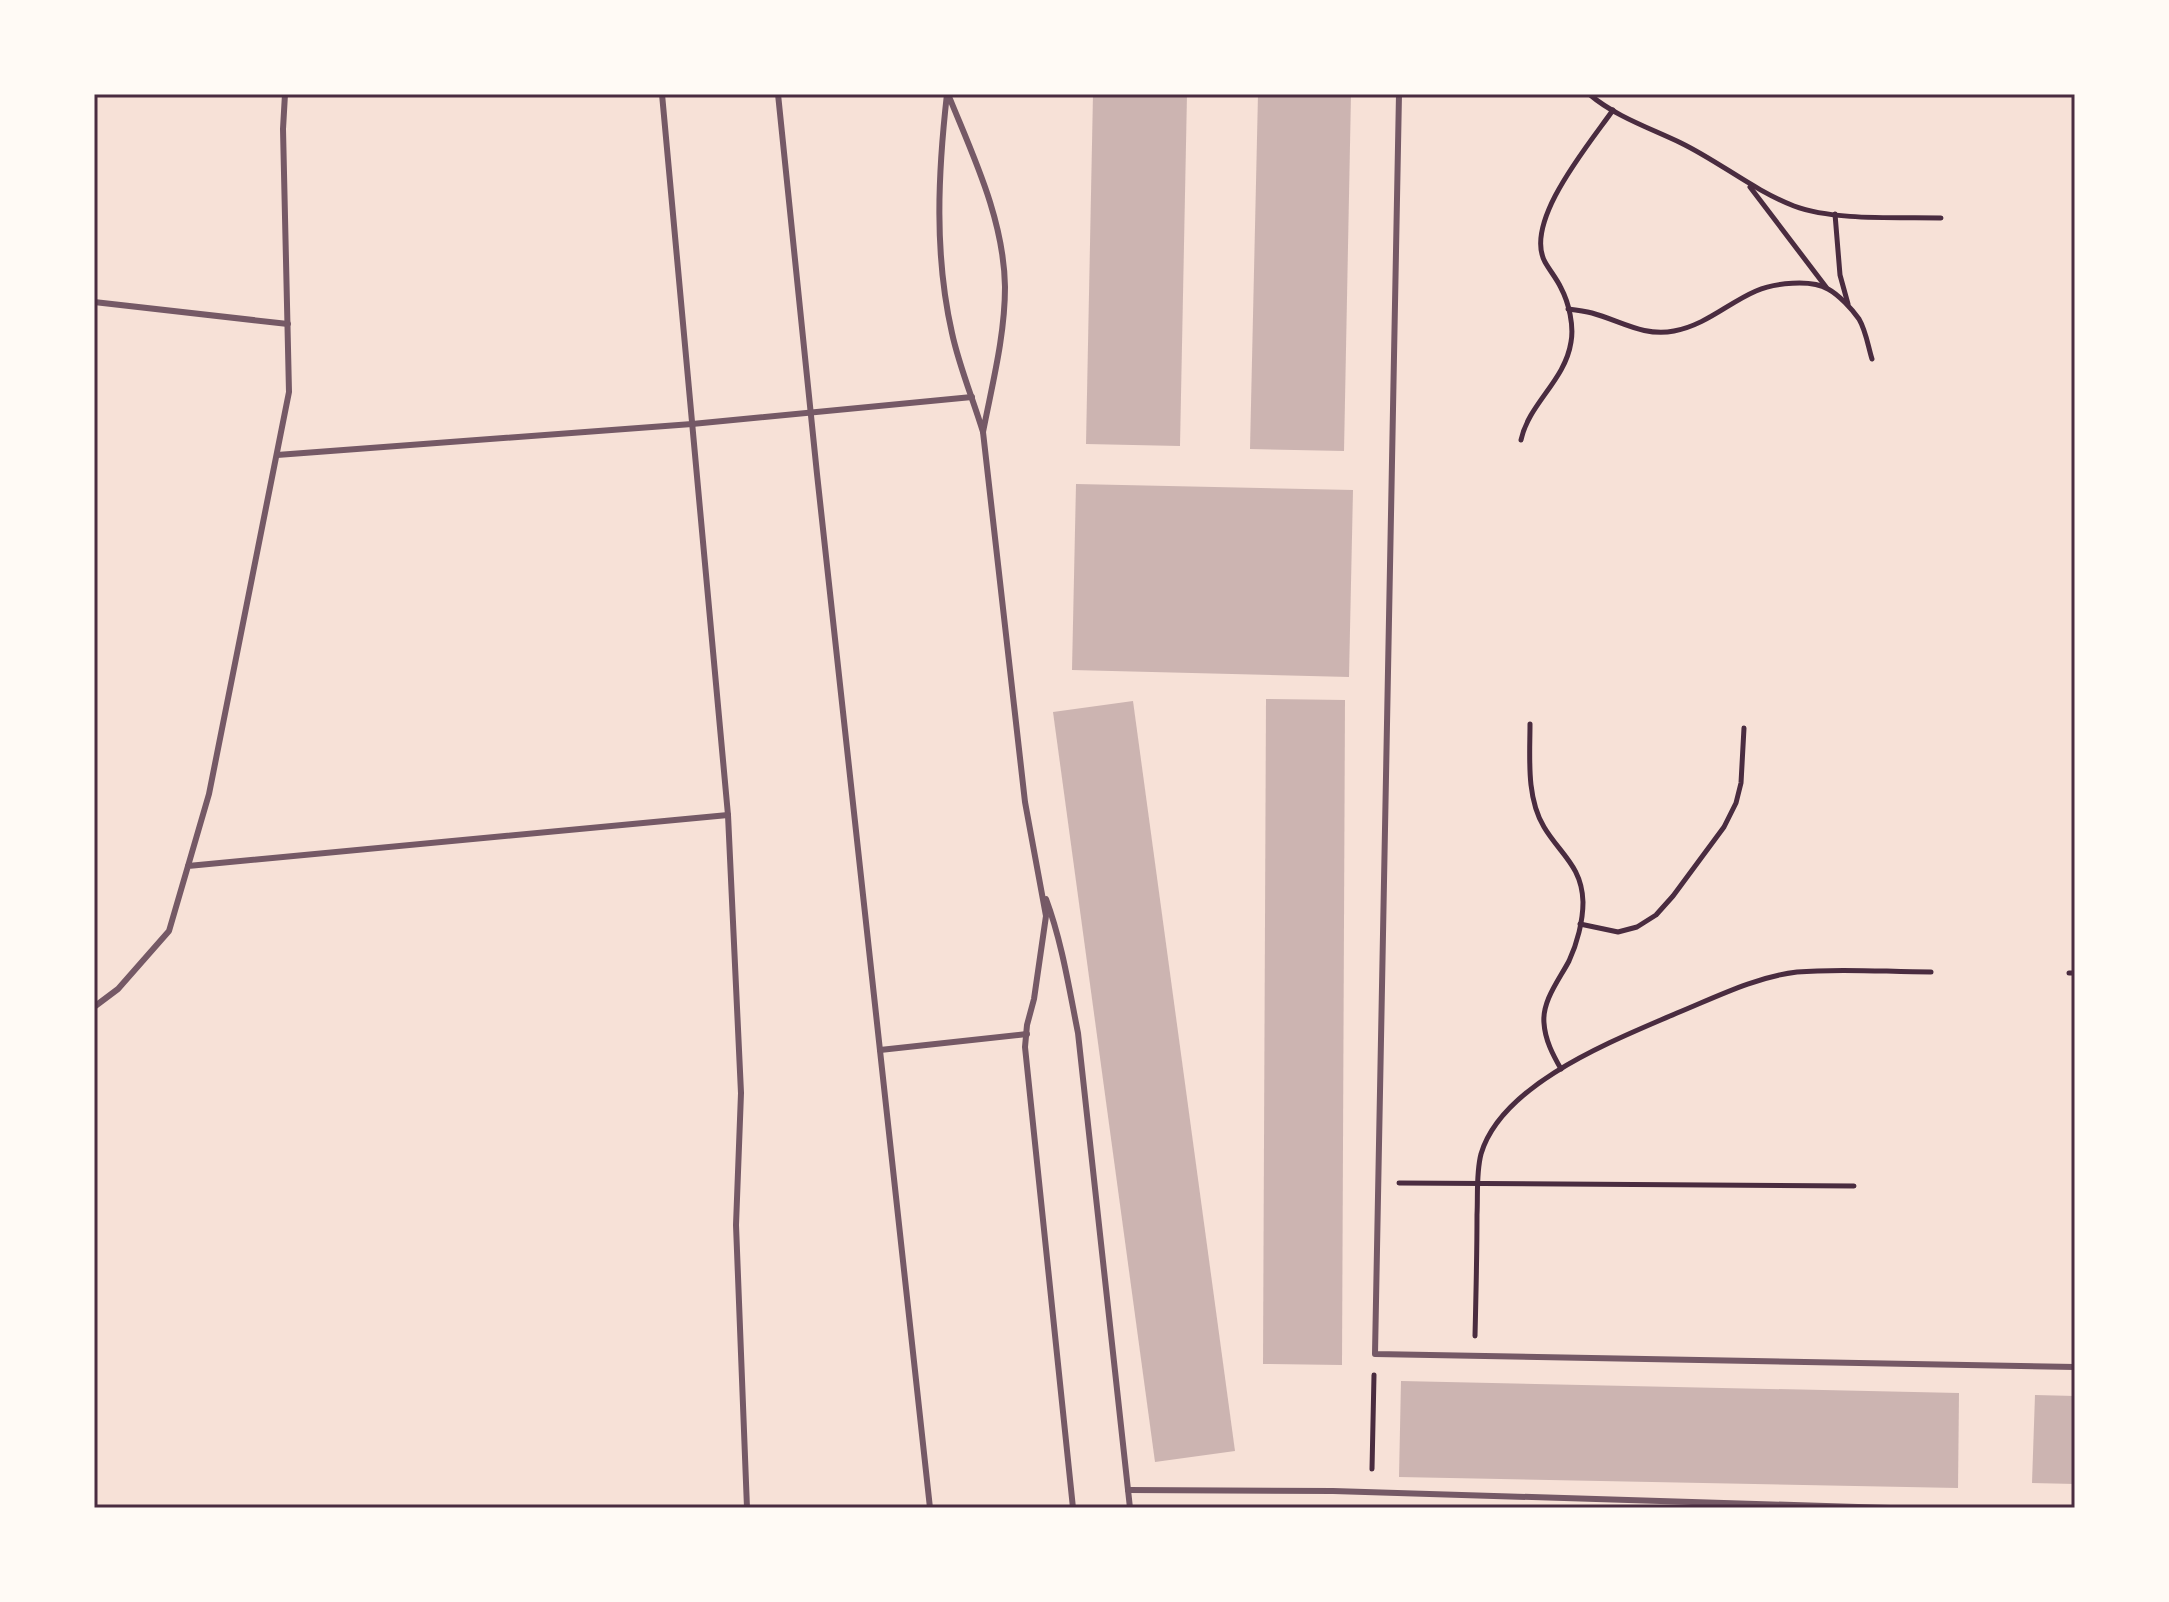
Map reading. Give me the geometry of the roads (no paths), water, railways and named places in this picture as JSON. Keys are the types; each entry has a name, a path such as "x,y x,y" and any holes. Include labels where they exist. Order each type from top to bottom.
{"lane":[{"path":"94,1007 118,989 169,931 209,794 289,392 283,129 285,94"},
{"path":"662,94 728,815 741,1093 736,1225 747,1508"},
{"path":"778,94 930,1508"},
{"path":"947,94 940,159 940,246 952,333 983,432 1032,847 1057,934 1078,1033 1130,1508"},
{"path":"947,94 988,194 1000,240 1005,286 1002,329 983,432"},
{"path":"1399,94 1375,1354 2075,1367"},
{"path":"94,302 288,324"},
{"path":"277,455 692,424 972,397"},
{"path":"188,866 728,815"},
{"path":"1042,888 1046,916 1025,1047 1073,1508"},
{"path":"880,1050 1027,1034"},
{"path":"1128,1490 1371,1492 1890,1508"}]}
